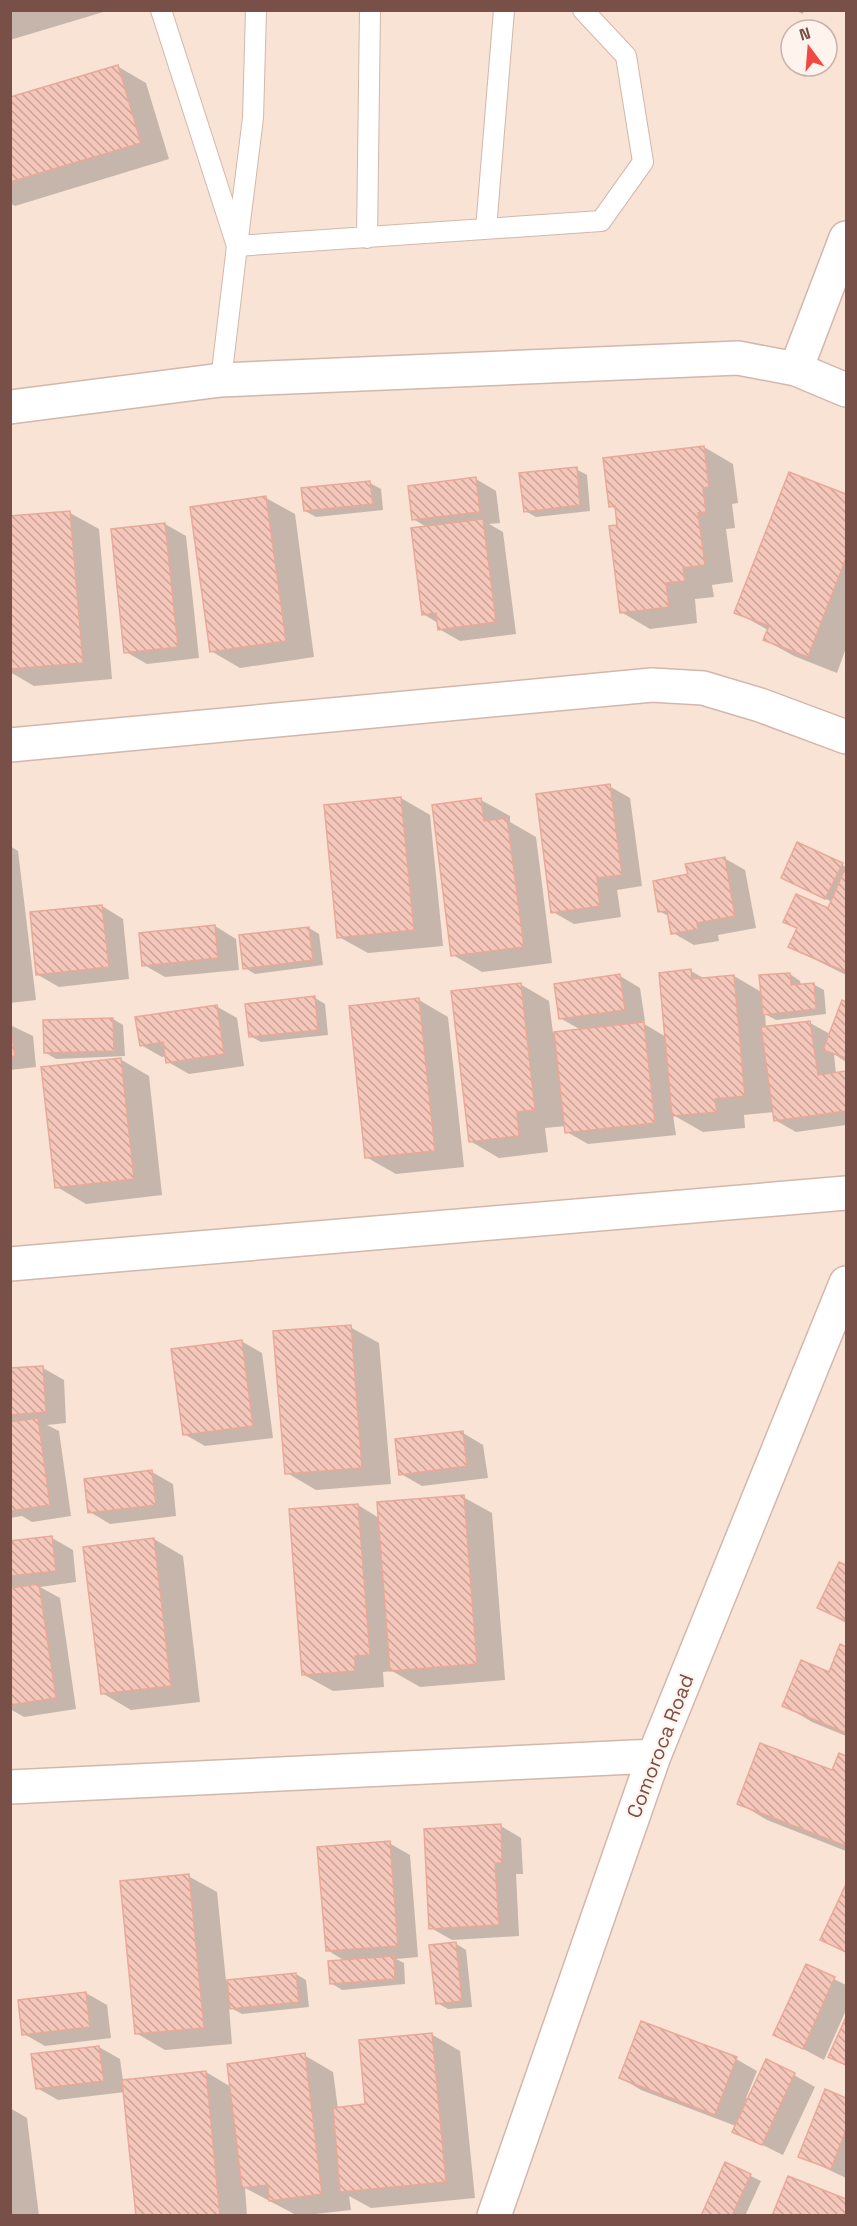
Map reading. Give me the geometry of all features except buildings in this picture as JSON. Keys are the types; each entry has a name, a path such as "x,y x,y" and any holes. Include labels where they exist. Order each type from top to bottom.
{"street":[{"path":"796,369 846,238"},
{"path":"10,407 221,380 738,358 796,369 846,390"},
{"path":"10,745 652,685 703,688 760,705 846,737"},
{"path":"10,1264 846,1193"},
{"name":"Comoroca Road","path":"494,2216 654,1756 846,1283"},
{"path":"10,1787 654,1756"}],"lane":[{"path":"161,10 237,246"},
{"path":"221,380 252,118 256,10"},
{"path":"367,238 370,10"},
{"path":"486,229 504,10"},
{"path":"237,246 601,221 643,162 626,56 584,10"}],"shaded area":[{"path":"11,11 846,11 846,2215 11,2215"}]}
